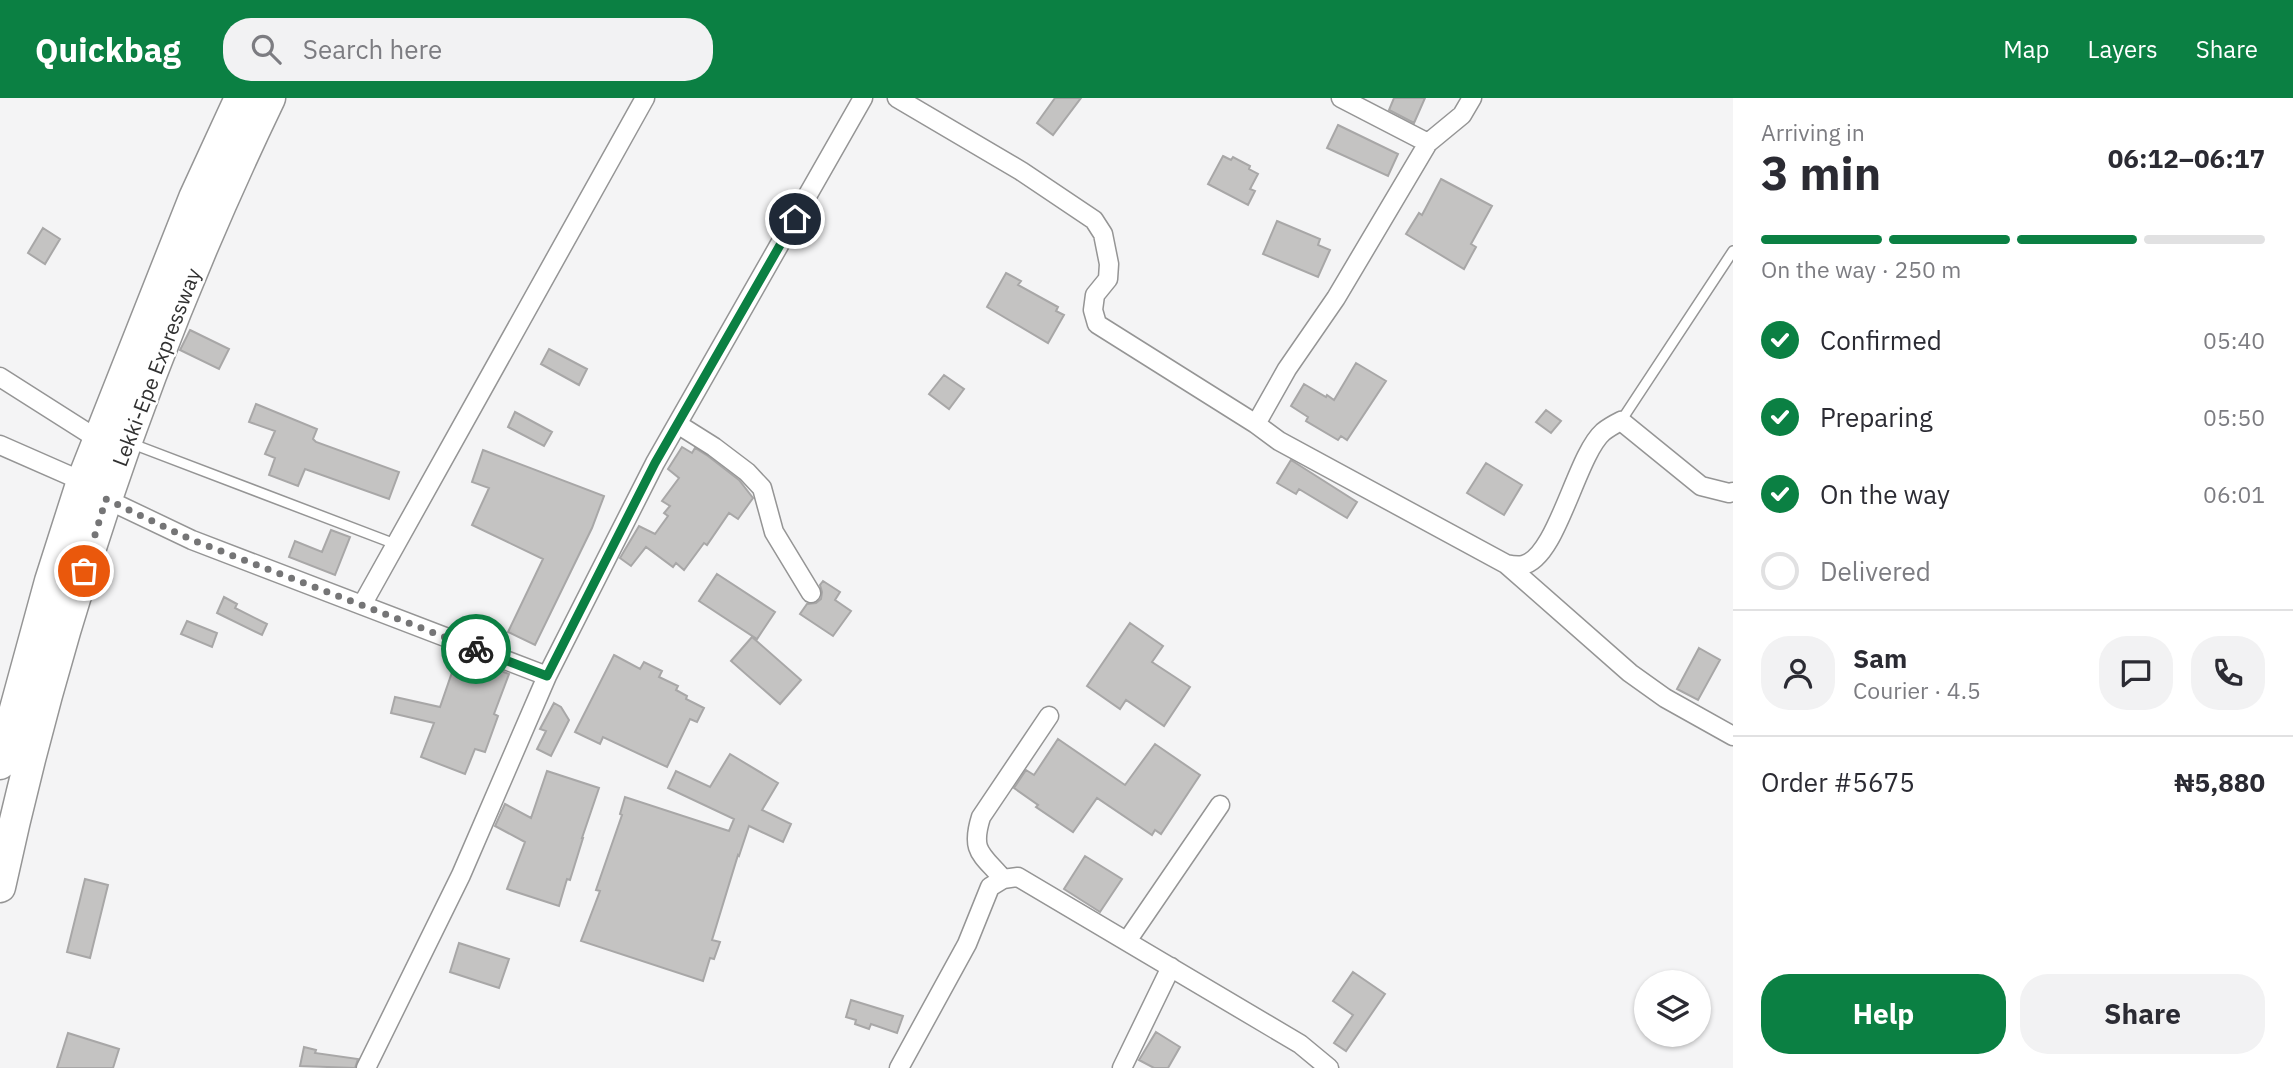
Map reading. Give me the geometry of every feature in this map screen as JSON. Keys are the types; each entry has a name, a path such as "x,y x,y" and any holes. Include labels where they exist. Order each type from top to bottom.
{"highway":[{"name":"Lekki-Epe Expressway","path":"0,887 23,779 106,499 112,441 194,198 240,98"},
{"name":"Lekki-Epe Expressway","path":"0,764 50,581 82,481 112,441 172,318 270,98"}],"street":[{"path":"362,605 645,98"},
{"path":"366,1068 461,874 547,676 655,463 863,98"},
{"path":"897,98 1021,171 1094,220 1103,234 1110,264 1108,279 1096,295 1093,310 1097,324 1279,441 1506,564 1630,673 1665,698 1731,732"},
{"path":"1341,98 1428,143"},
{"path":"1256,424 1287,369 1336,298 1428,143 1462,115 1472,98"},
{"path":"0,377 112,441"},
{"path":"1506,564 1523,565 1534,559 1548,541 1588,453 1602,433 1621,421 1701,486 1733,492"},
{"path":"679,425 747,472 762,488 774,532 811,593"},
{"path":"0,445 82,481"},
{"path":"106,499 192,540 547,676"},
{"path":"1003,879 976,847 976,834 981,817 1049,716"},
{"path":"1127,941 1220,805"},
{"path":"899,1068 967,944 990,887 1003,879 1018,877 1300,1044 1329,1068"},
{"path":"1122,1068 1171,967"}],"lane":[{"path":"1621,421 1733,251"},
{"path":"112,441 396,544"}],"building":[{"path":"1055,98 1081,98 1053,135 1037,123"},
{"path":"1394,98 1425,98 1414,123 1389,110"},
{"path":"1338,125 1398,154 1388,176 1327,148"},
{"path":"1223,156 1231,160 1233,157 1250,166 1249,169 1258,174 1250,189 1255,191 1248,205 1208,184"},
{"path":"1441,179 1492,206 1471,244 1476,247 1464,269 1406,234 1419,213 1422,215"},
{"path":"1277,221 1320,239 1318,245 1330,250 1318,277 1263,254"},
{"path":"43,228 60,239 45,264 28,253"},
{"path":"1006,273 1021,281 1018,285 1058,307 1056,311 1064,315 1048,343 987,307"},
{"path":"190,330 229,349 219,369 180,350"},
{"path":"549,349 587,369 579,385 541,364"},
{"path":"1356,363 1386,381 1347,440 1341,436 1338,440 1306,421 1308,417 1291,406 1304,384 1334,400"},
{"path":"944,375 964,389 949,409 929,394"},
{"path":"256,404 317,429 313,439 316,442 399,472 389,499 305,469 298,486 269,475 275,458 265,454 275,431 249,422"},
{"path":"1546,410 1561,421 1551,433 1536,422"},
{"path":"515,412 552,432 544,446 508,427"},
{"path":"682,447 692,453 695,448 708,456 739,480 753,498 738,519 729,513 707,545 704,543 684,570 676,563 673,567 646,547 631,566 620,558 639,526 655,534 668,516 664,513 670,506 662,501 679,478 668,469"},
{"path":"483,450 604,496 592,528 535,645 508,632 543,559 472,525 489,488 472,482"},
{"path":"1291,460 1357,502 1347,518 1299,489 1296,494 1277,483"},
{"path":"1486,463 1522,485 1504,515 1467,493"},
{"path":"331,530 350,537 335,575 289,557 295,541 322,552"},
{"path":"717,574 775,612 757,639 699,601"},
{"path":"823,581 840,592 835,600 851,611 833,636 800,614 807,604 821,599 820,585"},
{"path":"224,597 237,604 235,608 267,624 262,635 217,613"},
{"path":"187,621 217,633 212,647 181,634"},
{"path":"1130,623 1163,646 1152,662 1190,687 1164,726 1126,700 1120,709 1087,686"},
{"path":"752,637 801,680 780,704 731,661"},
{"path":"1699,648 1720,660 1698,700 1677,689"},
{"path":"458,655 509,674 494,714 498,716 485,752 475,749 465,774 421,757 434,723 391,713 395,697 440,707"},
{"path":"614,655 640,669 644,662 662,671 659,677 678,686 676,690 687,696 686,699 704,708 697,722 690,719 667,767 603,737 600,744 575,732"},
{"path":"554,703 561,707 569,720 551,756 537,749 546,731 540,729"},
{"path":"1058,739 1125,785 1155,744 1200,775 1161,834 1155,830 1152,835 1097,798 1073,832 1014,788 1026,770 1034,775"},
{"path":"730,754 778,783 762,810 791,824 783,842 749,826 712,940 720,942 714,959 710,958 703,981 581,941 600,891 596,890 622,815 620,814 625,797 729,831 734,819 668,788 676,771 710,787"},
{"path":"547,771 599,788 559,906 507,889 525,842 495,826 505,804 531,818"},
{"path":"1085,856 1122,879 1100,912 1064,889"},
{"path":"85,879 108,885 90,958 67,952"},
{"path":"459,943 509,959 499,988 450,972"},
{"path":"1353,972 1385,994 1346,1051 1334,1043 1353,1015 1333,1001"},
{"path":"851,1000 903,1016 897,1033 871,1024 869,1029 855,1024 856,1020 846,1017"},
{"path":"1156,1032 1180,1047 1168,1068 1154,1068 1139,1060"},
{"path":"68,1033 119,1049 113,1068 57,1068"},
{"path":"304,1047 316,1050 315,1053 358,1059 355,1068 300,1066"}],"way so far":[{"path":"84,571 106,499 192,540 476,649"}],"route":[{"path":"476,649 547,676 655,463 795,219"}]}
